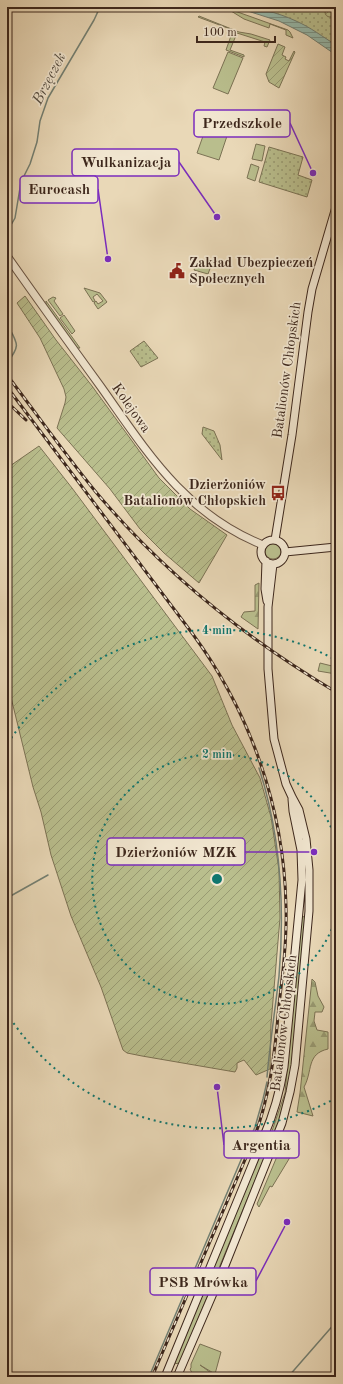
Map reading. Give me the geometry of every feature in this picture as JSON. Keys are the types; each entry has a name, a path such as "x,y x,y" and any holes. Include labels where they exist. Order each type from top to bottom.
{"main road":[{"name":"Batalionów Chłopskich","path":"275,540 294,420 312,289 336,207"},
{"name":"Kolejowa","path":"7,256 140,442 173,484 186,497 210,516 263,546"},
{"path":"275,540 283,546 285,552 282,559 276,563 269,562 261,554 263,546 268,541 275,540"},
{"path":"285,552 336,547"},
{"name":"Batalionów Chłopskich","path":"177,1377 226,1262 282,1123 295,1065 309,911 310,892 308,853 300,810 292,797 281,766 273,728 268,678 268,606 265,589 269,562"},
{"name":"Batalionów Chłopskich","path":"165,1377 272,1116 280,1089 284,1067 302,880 301,850 293,811 292,797"}],"green space":[{"path":"251,7 336,7 336,45 295,21"},
{"path":"328,7 332,7 335,12 332,17 328,17 325,14 325,10"},
{"path":"232,10 288,30 293,38 286,35 286,30 270,24 269,28 244,19 231,11"},
{"path":"199,16 239,32 270,40 267,47 264,46 265,42 237,33 230,50 244,55 244,57 226,50 233,30 198,17"},
{"path":"278,44 285,47 282,55 289,61 294,51 295,52 279,88 269,82 266,74"},
{"path":"228,52 243,58 228,94 213,88"},
{"path":"208,122 229,130 219,160 197,153"},
{"path":"256,144 265,146 262,161 252,159"},
{"path":"269,147 303,157 298,175 312,180 307,197 259,182"},
{"path":"251,164 259,167 255,181 247,178"},
{"path":"197,263 211,266 208,274 194,270"},
{"path":"84,288 100,293 107,302 98,309 94,303 96,301 98,304 103,301 97,294 93,297 95,301 93,302"},
{"path":"25,296 159,478 190,509 227,535 199,583 164,553 140,529 110,489 57,428 66,397 64,389 40,338 17,303"},
{"path":"53,297 56,298 54,301 63,314 60,316 48,300"},
{"path":"46,301 80,348 76,348 46,305"},
{"path":"64,315 75,331 72,334 60,318"},
{"path":"144,341 158,358 141,367 130,351"},
{"path":"203,427 214,431 220,445 222,460 202,434"},
{"path":"39,446 212,676 232,725 260,778 271,817 279,870 280,918 271,1024 270,1069 256,1075 244,1060 237,1063 235,1072 142,1056 127,1053 123,1050 101,987 71,916 51,855 7,681 7,468"},
{"path":"273,543 279,545 281,551 279,557 273,559 267,557 265,551 267,545"},
{"path":"259,583 258,629 241,617 244,612 255,611 255,585"},
{"path":"320,663 336,667 336,674 318,671"},
{"path":"304,916 292,1067 283,1110 276,1132 274,1133 272,1131 285,1093 300,921"},
{"path":"312,979 315,982 318,996 324,1007 322,1012 315,1012 314,1021 317,1030 328,1032 328,1049 321,1051 313,1059 304,1087 313,1116 297,1112"},
{"path":"266,1147 267,1151 180,1363 173,1364 262,1148"},
{"path":"281,1147 292,1152 292,1154 272,1187 270,1186 259,1207 257,1204"},
{"path":"200,1344 221,1352 215,1374 200,1365 215,1377 208,1377 200,1374 198,1377 194,1377 190,1369"}],"shaded area":[{"path":"235,7 266,11 301,23 336,45 336,55 307,35 279,21"}],"waterway":[{"name":"Brzęczek","path":"7,232 15,218 21,182 30,164 37,142 40,121 48,98 94,20 100,7"},
{"name":"Brzęczek","path":"7,324 16,340 16,348 7,363"},
{"path":"259,768 277,845 280,871 282,923 279,976 267,1077"},
{"path":"7,898 48,875"},
{"path":"149,1377 255,1127 267,1082"},
{"path":"288,1377 336,1322"}],"railway":[{"path":"7,375 95,491 121,521 177,576 238,626 302,671 336,692"},
{"path":"7,387 213,663 247,728 271,797 279,833 284,869 286,931 276,1040 268,1091 253,1141 152,1377"},
{"path":"7,402 26,420"}],"place":[{"name":"Przedszkole","path":"313,173"},
{"name":"Wulkanizacja","path":"217,217"},
{"name":"Eurocash","path":"108,259"},
{"name":"Zakład Ubezpieczeń Społecznych","path":"177,271"},
{"name":"Dzierżoniów Batalionów Chłopskich","path":"278,493"},
{"name":"Dzierżoniów MZK","path":"314,852"},
{"name":"Argentia","path":"217,1087"},
{"name":"PSB Mrówka","path":"287,1222"}]}
